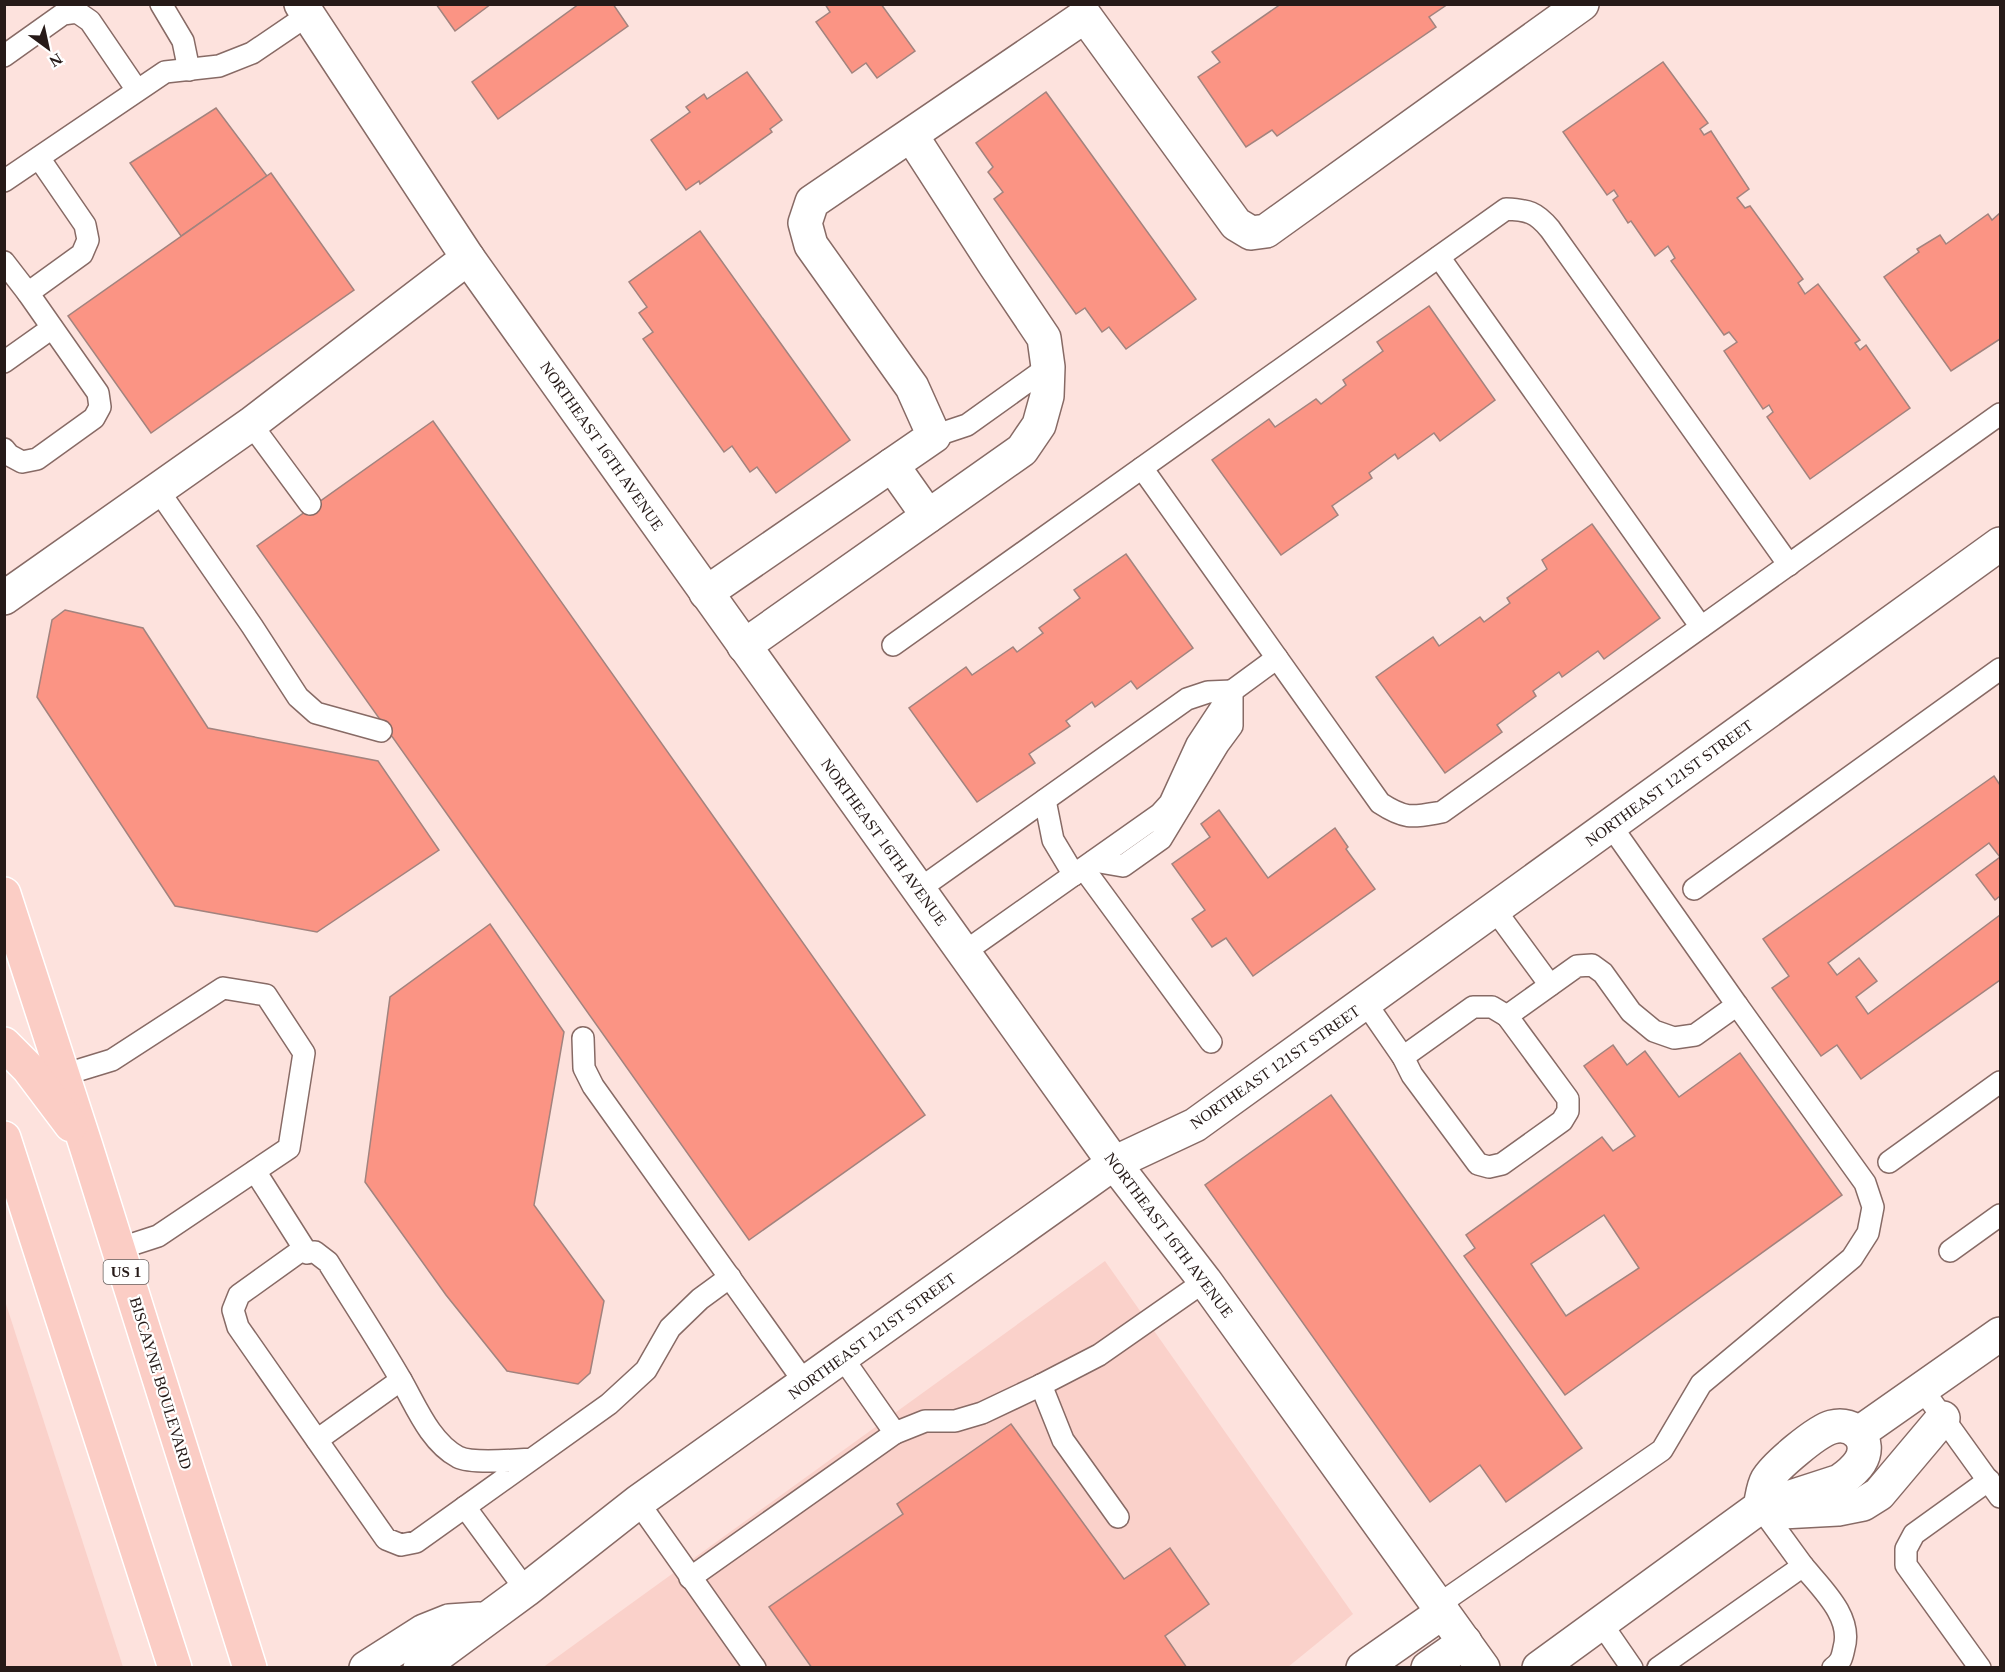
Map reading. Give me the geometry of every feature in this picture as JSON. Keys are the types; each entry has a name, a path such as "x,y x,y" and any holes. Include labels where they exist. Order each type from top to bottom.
{"main road":[{"name":"BISCAYNE BOULEVARD","path":"4,894 253,1661"},
{"path":"4,1044 28,1068 86,1146"},
{"path":"4,1138 175,1668"}],"street":[{"path":"706,593 934,436 912,387 811,245 805,223 812,202 912,135 1081,10 1236,224 1251,234 1266,231 1582,4"},
{"name":"NORTHEAST 16TH AVENUE","path":"304,10 468,258 706,593 1114,1162 1205,1281 1474,1655"},
{"path":"744,646 1022,450 1039,425 1047,396 1048,367 1044,338 994,265 912,135"},
{"path":"4,597 251,424 468,258"},
{"path":"892,465 928,516"},
{"name":"NORTHEAST 121ST STREET","path":"420,1668 638,1503 1114,1162 1195,1125 2001,544"},
{"path":"1859,1432 2001,1334"},
{"path":"1760,1507 1780,1512 1838,1509 1863,1504 1879,1494 1943,1418"},
{"path":"1539,1668 1760,1507 1840,1481 1851,1474 1861,1462 1864,1451 1863,1438 1859,1432 1848,1427 1831,1427 1804,1444 1775,1468 1766,1482 1760,1507"},
{"path":"1363,1668 1440,1608"},
{"path":"366,1668 424,1631 449,1621 484,1619"},
{"path":"1428,1668 1474,1655"}],"lane":[{"path":"161,4 183,41 189,70"},
{"path":"4,181 165,72 219,66 252,53 304,10"},
{"path":"4,56 63,14 77,12 90,21 137,90"},
{"path":"28,293 82,254 88,240 86,225 39,158"},
{"path":"893,645 1506,210 1524,210 1540,217 1557,238 1789,565"},
{"path":"1439,257 1701,627"},
{"path":"4,262 98,393 100,407 94,418 37,459 22,462 9,455 4,449"},
{"path":"4,362 52,328"},
{"path":"934,436 967,425 1048,367"},
{"path":"1142,468 1380,803 1397,814 1418,817 1442,812 2001,414"},
{"path":"251,424 310,504"},
{"path":"158,490 298,697 316,713 381,731"},
{"path":"963,953 1160,814 1170,803 1197,744 1232,691 1277,658"},
{"path":"1694,889 1997,679"},
{"path":"918,890 1186,699 1208,692 1232,691"},
{"path":"1045,800 1053,840 1084,868 1211,1042"},
{"path":"1440,1608 1662,1450 1701,1384 1852,1258 1868,1233 1873,1206 1865,1183 1611,826"},
{"path":"1495,910 1550,985"},
{"path":"1507,1016 1577,966 1592,965 1603,973 1631,1012 1654,1031 1674,1038 1695,1035 1737,1005"},
{"path":"63,1075 112,1060 223,988 266,995 304,1053 289,1148 158,1236 118,1249"},
{"path":"1365,1002 1403,1057 1412,1075 1478,1164 1489,1167 1502,1164 1562,1121 1568,1111 1568,1099 1507,1016 1492,1007 1473,1007 1403,1057"},
{"path":"583,1038 584,1068 593,1086 805,1383"},
{"path":"1889,1162 2001,1082"},
{"path":"255,1171 307,1253"},
{"path":"1950,1251 2001,1215"},
{"path":"532,1459 489,1461 460,1458 441,1444 417,1409 328,1262 315,1252 299,1252 239,1295 233,1310 238,1327 386,1539 401,1545 416,1542 532,1459 616,1397 646,1370 670,1328 700,1299 730,1277"},
{"path":"690,1578 895,1433 925,1421 955,1421 982,1413 1041,1385 1099,1355 1205,1281"},
{"path":"842,1357 895,1433"},
{"path":"317,1440 401,1380"},
{"path":"1041,1385 1063,1440 1118,1517"},
{"path":"1923,1390 1995,1489 1914,1534 1906,1549 1906,1565 1980,1668"},
{"path":"638,1503 754,1668"},
{"path":"465,1507 526,1590"},
{"path":"1760,1507 1844,1619 1847,1640 1840,1662 1833,1668"},
{"path":"1658,1668 1803,1566"},
{"path":"1600,1623 1632,1668"}],"shaded area":[{"path":"1105,1261 1353,1614 1288,1667 542,1668"},
{"path":"5,1301 123,1667 5,1667"}],"building":[{"path":"436,4 491,4 455,31"},
{"path":"579,4 613,4 628,26 498,119 472,82"},
{"path":"825,4 881,4 915,51 877,78 866,63 852,73 816,22 830,12"},
{"path":"1281,4 1448,4 1429,17 1436,27 1277,136 1272,130 1246,147 1198,77 1220,62 1212,52"},
{"path":"1663,62 1708,123 1700,129 1704,135 1711,131 1749,189 1737,198 1745,208 1750,206 1803,279 1798,283 1805,294 1818,284 1860,340 1855,343 1860,350 1866,345 1910,408 1810,479 1767,417 1773,412 1769,405 1763,409 1724,351 1737,342 1729,332 1724,335 1671,261 1675,258 1668,246 1655,256 1631,221 1628,223 1613,200 1618,196 1614,190 1607,195 1563,132"},
{"path":"747,72 782,120 770,129 772,132 700,184 699,181 686,190 651,140 690,112 686,107 704,94 707,99"},
{"path":"1046,92 1196,299 1126,349 1109,327 1102,332 1085,308 1076,314 994,199 1003,192 988,172 993,167 976,143"},
{"path":"216,108 267,176 181,236 130,163"},
{"path":"271,173 354,290 151,433 68,316"},
{"path":"2000,213 2000,339 1951,371 1884,277 1919,252 1917,249 1940,235 1946,244 1988,214 1992,220"},
{"path":"700,231 850,440 776,493 757,467 750,472 732,446 724,452 643,339 653,332 639,313 647,307 629,282"},
{"path":"1429,306 1495,400 1440,441 1434,433 1398,459 1395,454 1369,473 1372,478 1332,506 1338,515 1281,555 1212,460 1269,419 1275,427 1316,399 1321,404 1346,385 1343,380 1383,351 1377,342"},
{"path":"433,421 925,1115 749,1240 257,546"},
{"path":"1592,524 1660,618 1604,659 1598,651 1562,677 1559,672 1533,691 1536,696 1497,725 1502,732 1445,773 1376,677 1433,637 1439,646 1480,617 1484,622 1510,603 1507,598 1547,569 1542,560"},
{"path":"1126,554 1193,648 1137,689 1131,681 1095,707 1092,702 1066,721 1070,726 1029,754 1035,763 977,802 909,708 966,667 972,675 1013,647 1017,652 1043,633 1039,628 1080,598 1074,590"},
{"path":"65,610 143,628 208,728 378,761 439,850 317,932 175,906 37,697 52,620"},
{"path":"1994,776 2000,785 2000,857 1989,843 1828,963 1837,975 1859,958 1877,981 1856,997 1868,1014 2000,915 2000,980 1861,1079 1837,1045 1821,1056 1772,988 1789,976 1763,939"},
{"path":"1219,810 1268,878 1335,828 1348,847 1346,849 1375,889 1253,976 1226,938 1212,947 1192,919 1205,910 1172,864 1210,837 1201,824"},
{"path":"2000,857 2000,896 1995,900 1976,875"},
{"path":"490,924 564,1032 534,1205 604,1301 590,1373 578,1384 507,1371 446,1295 365,1182 390,997"},
{"path":"1613,1045 1627,1065 1645,1051 1679,1097 1740,1053 1842,1195 1565,1395 1464,1256 1475,1248 1466,1235 1602,1137 1613,1151 1635,1136 1584,1066","holes":["1604,1215 1639,1268 1566,1316 1531,1264"]},
{"path":"1331,1095 1582,1448 1506,1502 1480,1465 1430,1502 1205,1185"},
{"path":"1011,1424 1124,1579 1170,1548 1209,1604 1165,1636 1187,1668 812,1668 769,1607 903,1514 897,1504"}]}
